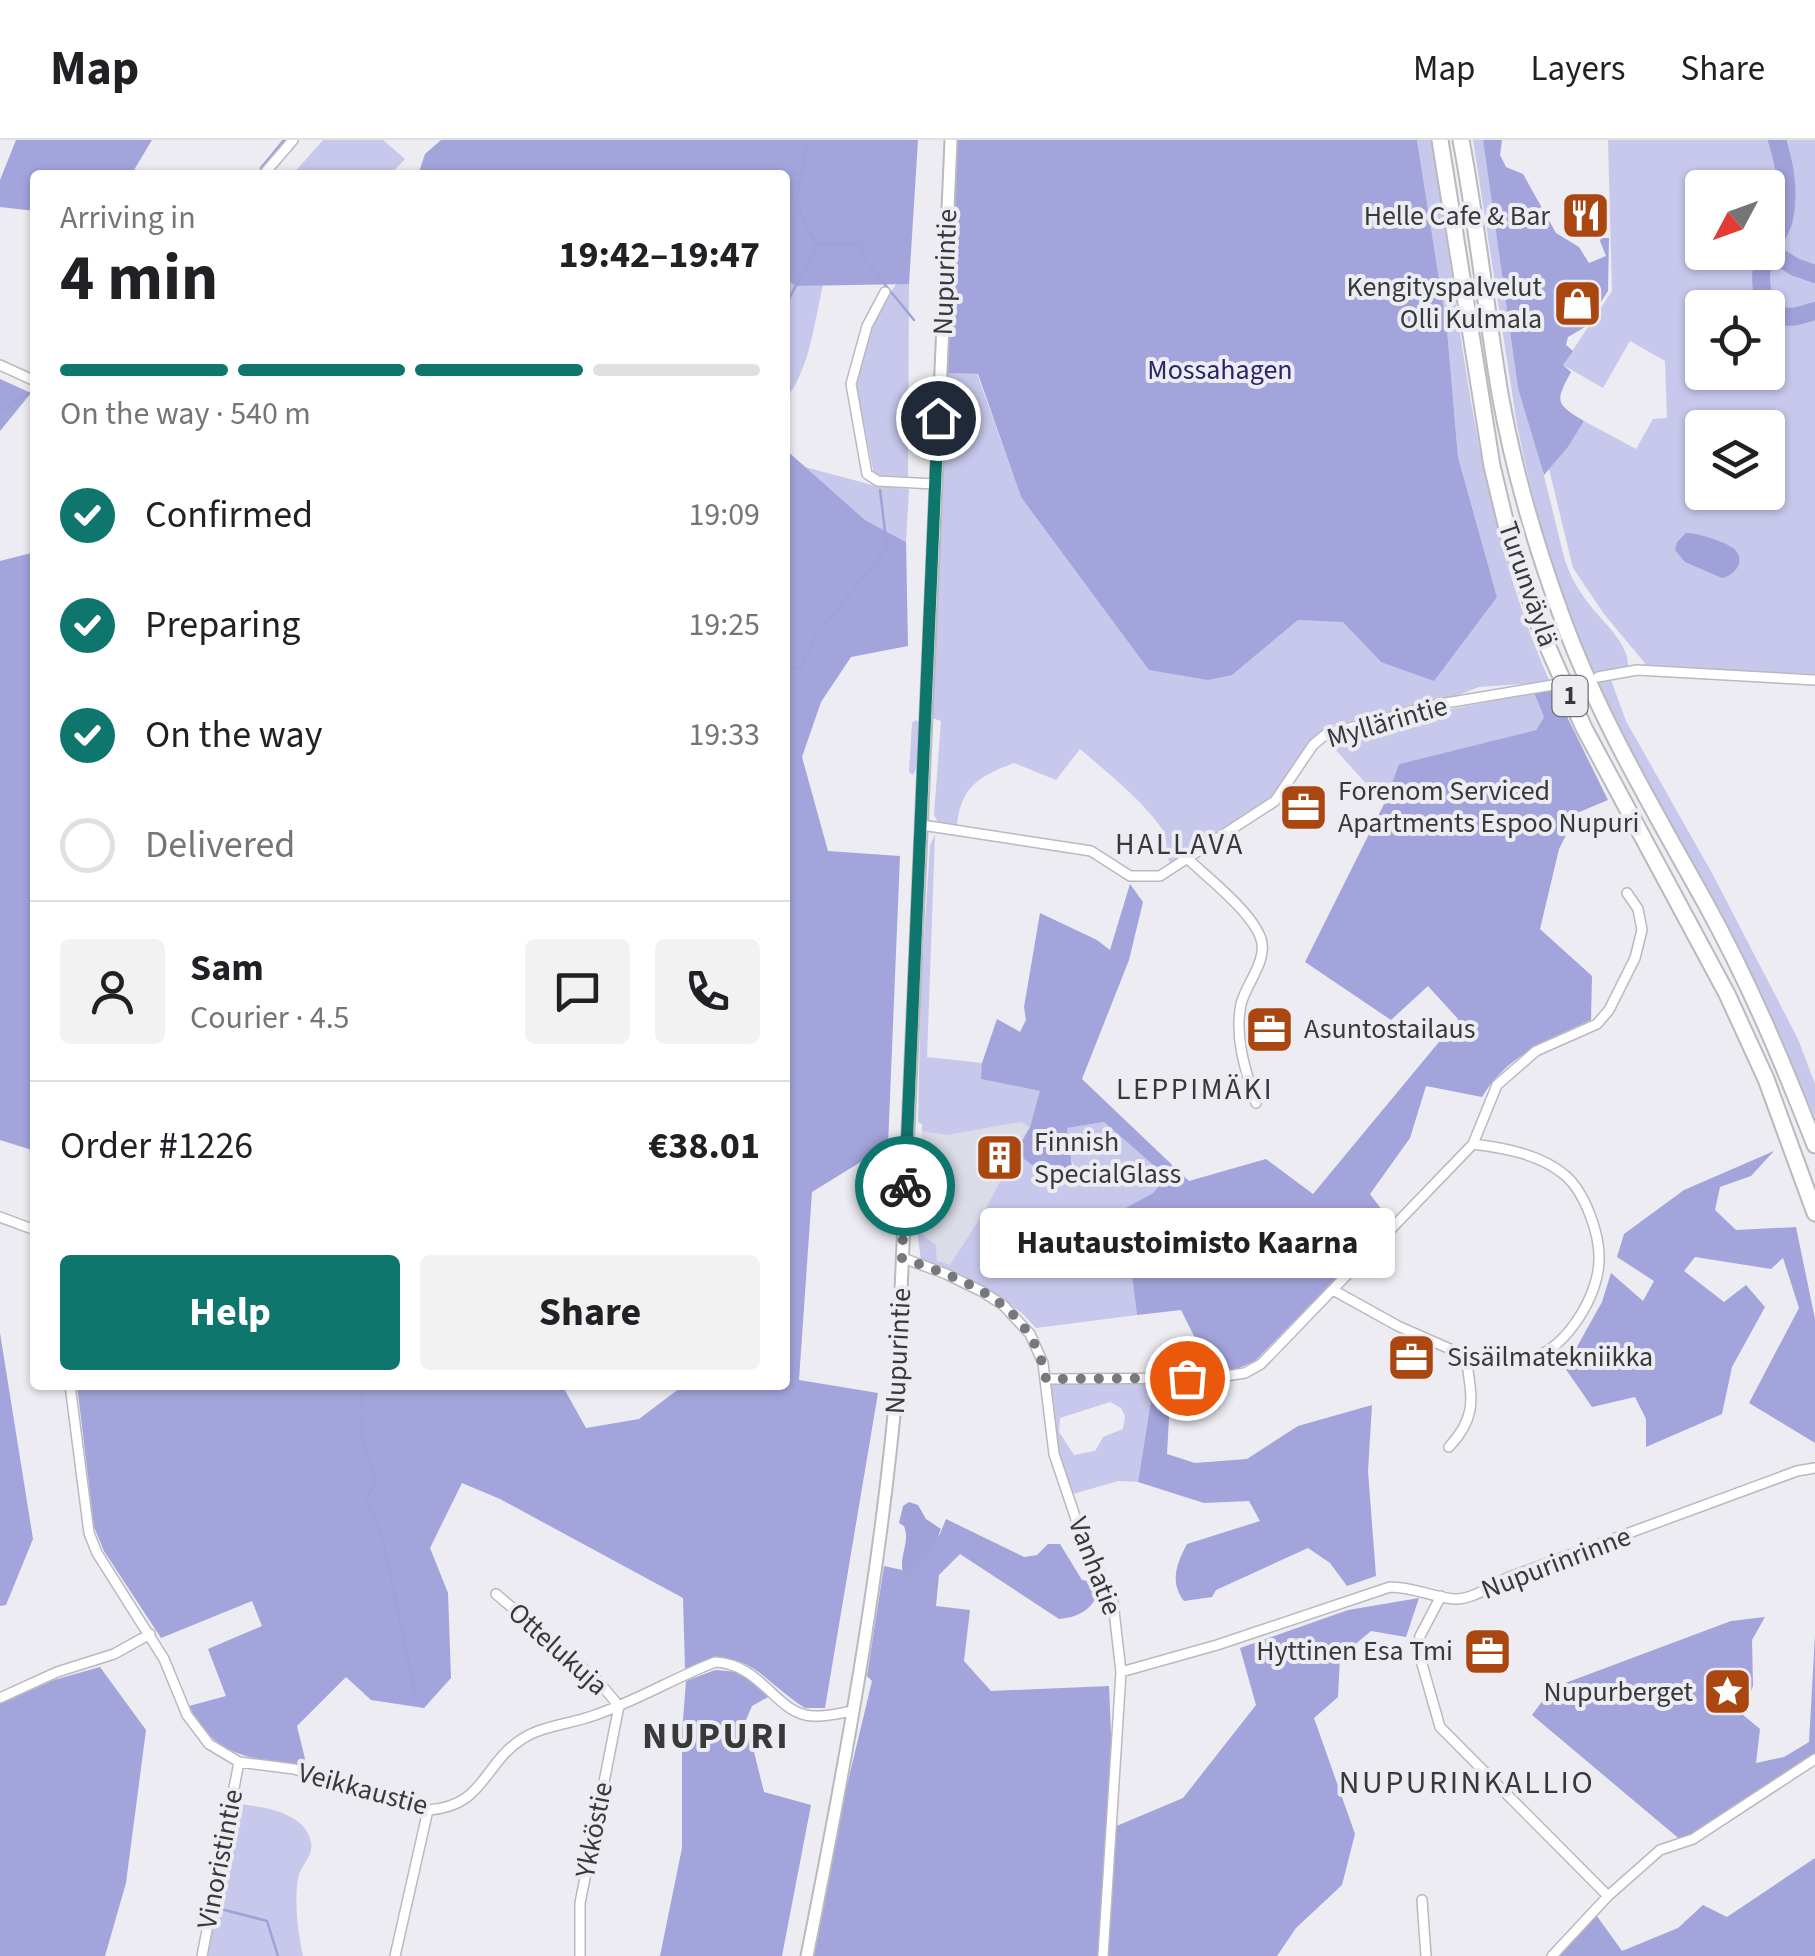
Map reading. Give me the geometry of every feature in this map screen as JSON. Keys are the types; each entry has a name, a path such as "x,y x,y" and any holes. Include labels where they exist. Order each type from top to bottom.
{"highway":[{"name":"Turunväylä","path":"1440,140 1492,466 1509,537 1542,634 1584,728 1727,994 1766,1079 1815,1214"},
{"name":"Turunväylä","path":"1460,140 1511,444 1530,526 1564,624 1603,713 1744,978 1815,1146"}],"main road":[{"name":"Nupurintie","path":"808,1956 887,1501 897,1383 951,140"}],"street":[{"path":"267,170 294,140"},
{"path":"885,292 867,326 851,384 867,474 878,482 934,484"},
{"path":"0,365 30,379"},
{"path":"1598,677 1636,670 1815,680"},
{"name":"Myllärintie","path":"922,826 1092,851 1130,876 1140,878 1167,874 1274,801 1313,745 1326,734 1440,704 1553,685"},
{"path":"1188,859 1246,915 1262,942 1261,958 1246,988 1240,1018 1244,1066 1256,1103"},
{"path":"1046,1379 1212,1378 1245,1373 1275,1352 1473,1144 1497,1084 1536,1051 1596,1024 1609,1010 1631,968 1642,930 1638,910 1627,892"},
{"path":"1333,1290 1398,1326 1466,1356 1509,1361 1545,1353 1570,1328 1589,1297 1600,1258 1585,1204 1569,1179 1556,1169 1514,1150 1473,1144"},
{"path":"0,1217 30,1228"},
{"name":"Vanhatie","path":"902,1258 946,1274 1002,1305 1030,1334 1046,1379 1054,1454 1082,1537 1113,1602 1121,1672 1102,1956"},
{"path":"1449,1447 1468,1426 1471,1412 1466,1356"},
{"name":"Veikkaustie","path":"71,1390 89,1533 97,1552 150,1634 198,1732 239,1762 294,1769 428,1810 461,1803 526,1736 619,1706 715,1662 756,1676 781,1701 809,1717 853,1711"},
{"name":"Nupurinrinne","path":"1121,1672 1217,1645 1390,1587 1410,1587 1456,1599 1467,1597 1508,1578 1815,1468"},
{"name":"Ottelukuja","path":"496,1594 598,1681 619,1706"},
{"path":"1441,1596 1420,1636 1418,1650 1440,1728 1608,1896"},
{"path":"0,1698 56,1672 114,1654 150,1634"},
{"name":"Ykköstie","path":"580,1956 580,1902 619,1706"},
{"path":"1552,1956 1608,1896 1660,1850 1693,1839 1815,1759"},
{"name":"Vinoristintie","path":"202,1956 239,1762"},
{"path":"395,1956 428,1810"},
{"path":"1422,1900 1426,1956"}],"shaded area":[{"path":"323,140 383,140 405,159 395,170 296,170"},
{"path":"1417,140 1431,140 1437,167 1465,363 1489,493 1525,620 1550,682 1479,687 1451,698 1334,725 1321,733 1272,798 1173,867 1164,834 1154,818 1080,749 1056,780 1014,763 991,773 967,793 957,828 938,823 934,815 941,721 932,718 947,373 977,374 1021,497 1232,675 1298,620 1343,621 1381,662 1497,597 1458,457 1447,329"},
{"path":"1473,140 1483,140 1518,388 1530,419 1564,557 1579,590 1619,640 1627,657 1628,666 1595,675 1547,551 1529,481"},
{"path":"1608,140 1815,140 1815,677 1648,667 1604,614 1573,568 1549,469 1584,421 1636,449 1653,419 1667,418 1665,361 1630,341 1603,388 1563,365 1612,291"},
{"path":"790,282 796,286 823,285 806,360 790,392"},
{"path":"896,284 909,284 908,478 886,479 874,474 855,383 871,325"},
{"path":"805,467 876,486 909,489 906,542 865,520"},
{"path":"1686,533 1733,548 1739,557 1735,570 1722,578 1685,562 1675,550"},
{"path":"1611,680 1626,721 1713,875 1798,1039 1815,1084 1815,1118 1761,994 1602,695 1598,682"},
{"path":"1534,693 1544,717 1536,730 1399,764 1384,804 1327,740 1364,726"},
{"path":"912,723 920,723 913,775 909,772"},
{"path":"935,835 927,1057 982,1063 982,1079 1041,1091 1030,1127 1021,1122 947,1135 922,1131 918,1122 921,988 930,845"},
{"path":"1021,1122 1030,1127 984,1212 950,1266 937,1261 936,1245 917,1231 922,1131 947,1135"},
{"path":"1104,1122 1167,1177 1153,1193 1125,1209 1137,1315 1036,1328 1022,1313 980,1286 921,1260 917,1231 936,1245 937,1261 950,1265 1015,1153 1036,1165 1054,1183 1074,1166 1067,1150 1066,1128"},
{"path":"1154,1382 1138,1482 1118,1481 1073,1494 1052,1427 1051,1385","holes":["1110,1402 1121,1408 1125,1416 1123,1429 1103,1437 1095,1451 1074,1455 1059,1432 1060,1418"]},
{"path":"909,1502 918,1505 926,1519 941,1529 932,1551 904,1576 906,1533 899,1523 903,1506"},
{"path":"239,1804 282,1813 307,1832 311,1847 299,1873 296,1897 303,1956 207,1956"}],"green space":[{"path":"16,140 152,140 134,170 30,170 30,210 0,207 0,180"},
{"path":"441,140 918,140 909,284 796,286 790,282 790,170 420,170 425,154"},
{"name":"Mossahagen","path":"957,140 1417,140 1447,329 1458,457 1497,597 1434,681 1381,662 1343,622 1298,620 1232,675 1208,680 1149,670 1021,497 978,374 947,373"},
{"path":"1483,140 1502,140 1500,155 1506,167 1523,174 1556,233 1579,247 1589,263 1606,256 1600,241 1609,238 1608,291 1585,327 1568,337 1566,345 1573,351 1563,365 1571,372 1561,401 1584,421 1544,475 1518,388"},
{"path":"0,379 30,394 0,431"},
{"path":"790,453 865,520 906,542 908,646 851,657 821,702 802,757 828,851 900,856 888,1145 812,1192 799,1380 878,1393 825,1708 805,1708 738,1661 723,1659 685,1669 683,1598 500,1499 462,1483 430,1548 448,1593 451,1678 424,1708 371,1700 346,1677 297,1726 307,1767 238,1753 211,1737 189,1706 226,1696 208,1649 262,1626 252,1601 161,1638 104,1551 94,1527 78,1390 565,1390 586,1428 639,1419 677,1390 790,1390"},
{"path":"30,553 30,1149 0,1140 0,561"},
{"path":"1554,690 1608,800 1577,813 1559,849 1540,929 1592,976 1591,1020 1516,1059 1482,1097 1426,1086 1410,1138 1370,1194 1391,1222 1255,1361 1237,1369 1211,1370 1181,1310 1137,1315 1124,1209 1153,1193 1167,1177 1104,1122 1067,1128 1072,1186 1056,1181 1015,1153 1030,1127 1040,1091 981,1079 982,1063 997,1019 1020,1032 1026,1020 1024,1007 1040,913 1110,950 1130,884 1143,902 1129,960 1082,1079 1189,1181 1266,1159 1313,1194 1458,1019 1428,986 1391,1020 1305,962 1384,804 1399,764 1536,730 1544,717 1534,693"},
{"path":"1774,1151 1751,1176 1720,1187 1715,1210 1736,1230 1796,1227 1815,1319 1815,1443 1749,1403 1799,1308 1783,1258 1771,1269 1695,1257 1684,1271 1724,1302 1746,1285 1765,1307 1732,1367 1722,1414 1646,1447 1646,1419 1635,1397 1592,1407 1565,1368 1602,1302 1611,1273 1643,1301 1654,1281 1617,1257 1624,1234 1684,1190"},
{"path":"0,1333 33,1539 6,1605 0,1606"},
{"path":"1154,1382 1171,1382 1167,1454 1195,1463 1247,1459 1298,1426 1372,1405 1368,1471 1376,1576 1347,1586 1330,1563 1308,1548 1216,1590 1212,1597 1184,1601 1176,1580 1187,1544 1260,1521 1249,1501 1204,1503 1138,1482"},
{"path":"946,1519 1024,1557 1037,1555 1048,1544 1060,1544 1082,1580 1089,1581 1092,1576 1101,1583 1087,1609 1059,1619 960,1554 939,1575 936,1606 970,1610 964,1661 991,1691 1109,1686 1112,1758 1107,1830 1183,1798 1256,1705 1240,1648 1348,1610 1419,1598 1406,1637 1371,1631 1340,1657 1338,1697 1314,1718 1355,1834 1342,1885 1296,1928 1277,1956 813,1956 833,1844 872,1681 867,1676 884,1566 902,1570 904,1575 940,1534"},
{"path":"1765,1617 1752,1640 1753,1686 1742,1714 1760,1729 1756,1763 1784,1757 1809,1742 1815,1635 1815,1760 1683,1842 1532,1715 1552,1688 1731,1621"},
{"path":"100,1667 146,1730 126,1883 105,1956 0,1956 0,1704 54,1680"},
{"path":"715,1670 740,1672 770,1696 752,1706 746,1720 764,1792 811,1805 782,1956 660,1956 682,1848 686,1681"},
{"path":"1815,1858 1815,1956 1552,1956 1594,1912 1622,1951 1678,1928 1703,1905 1727,1917"}],"waterway":[{"path":"261,168 284,140"},
{"path":"808,140 798,193 802,216 817,244"},
{"path":"1777,140 1787,199 1781,228 1763,263 1762,290 1776,313 1796,316 1815,311"},
{"path":"818,245 861,243 864,259 914,320"},
{"path":"790,297 817,246"},
{"path":"1785,261 1815,274"},
{"path":"0,411 30,393"},
{"path":"824,626 887,548 880,490"},
{"path":"790,670 801,668 816,636"},
{"path":"362,1407 363,1390"},
{"path":"362,1414 362,1439 376,1484 366,1498 383,1540 416,1698"},
{"path":"217,1908 267,1921 278,1956"}],"way so far":[{"path":"905,1186 902,1258 946,1274 1002,1305 1021,1321 1038,1347 1046,1379 1187,1378"}],"place":[{"name":"Helle Cafe & Bar","path":"1585,216"},
{"name":"Kengityspalvelut Olli Kulmala","path":"1577,303"},
{"name":"Forenom Serviced Apartments Espoo Nupuri","path":"1303,807"},
{"name":"Asuntostailaus","path":"1269,1029"},
{"name":"Finnish SpecialGlass","path":"999,1158"},
{"name":"Sisäilmatekniikka","path":"1412,1357"},
{"name":"Hautaustoimisto Kaarna","path":"1187,1378"},
{"name":"Hyttinen Esa Tmi","path":"1488,1651"},
{"name":"Nupurberget","path":"1728,1692"}],"district":[{"name":"HALLAVA","path":"1180,844"},
{"name":"LEPPIMÄKI","path":"1195,1089"},
{"name":"NUPURI","path":"716,1736"},
{"name":"NUPURINKALLIO","path":"1467,1783"}],"route":[{"path":"905,1186 938,418"}]}
